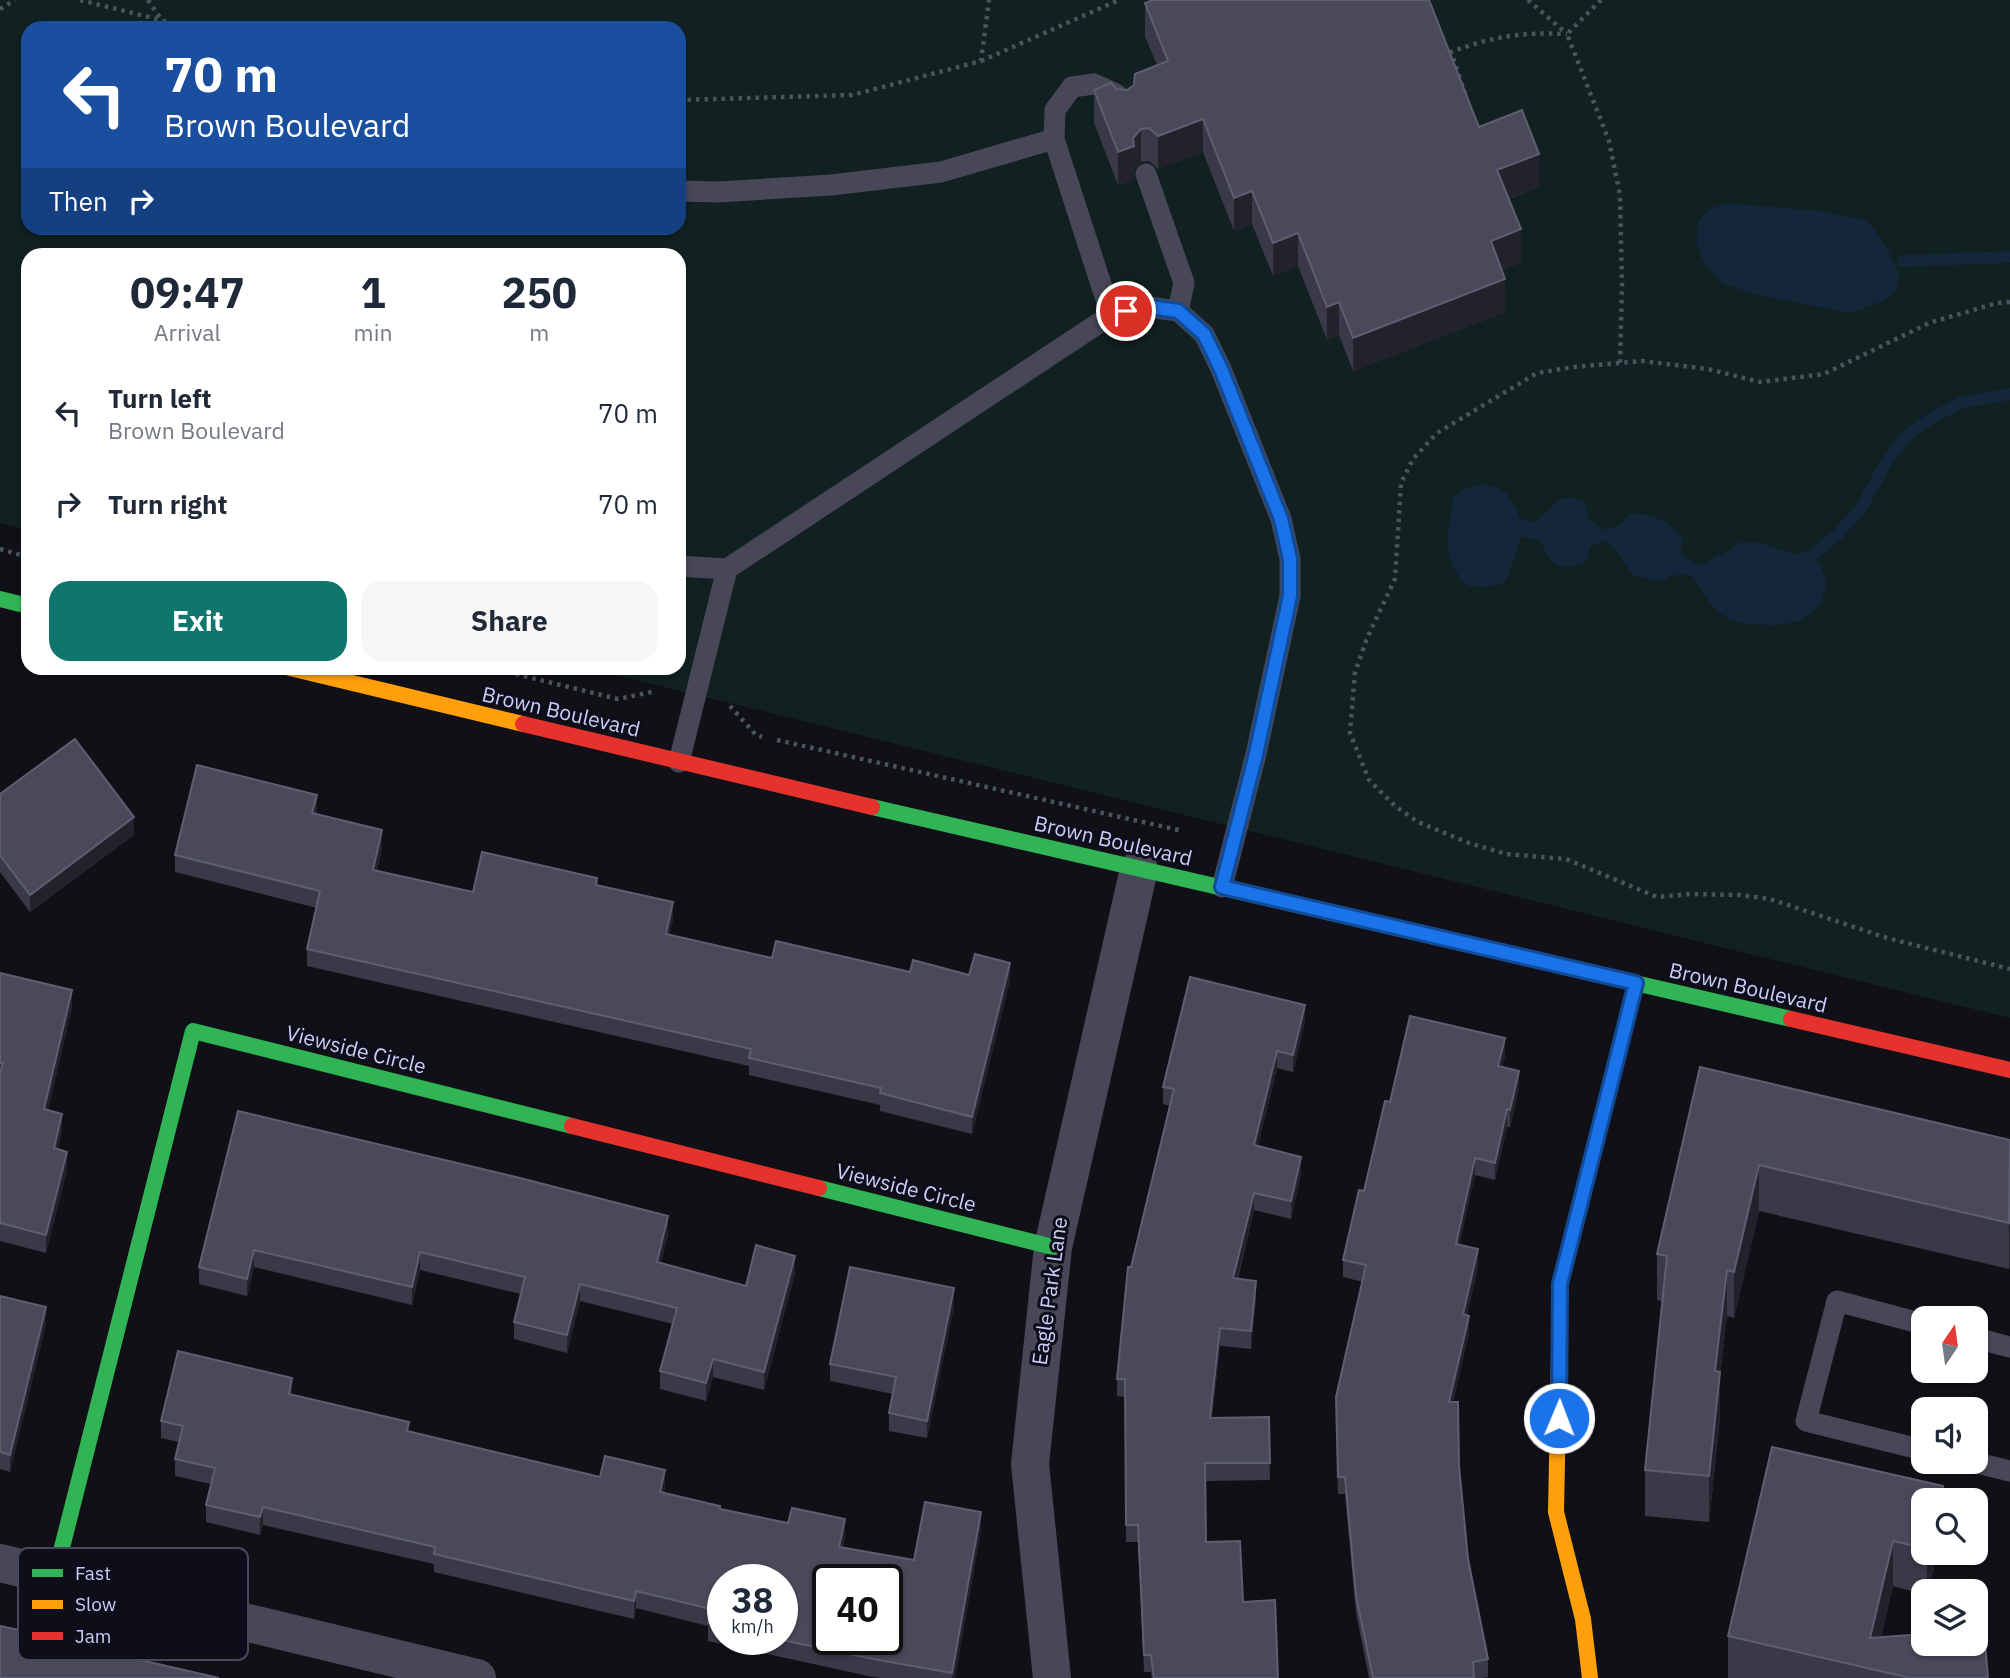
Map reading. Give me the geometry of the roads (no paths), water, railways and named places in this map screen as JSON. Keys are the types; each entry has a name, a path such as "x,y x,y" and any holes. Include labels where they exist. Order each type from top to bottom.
{"street":[{"path":"0,599 21,604"},
{"name":"Brown Boulevard","path":"319,675 679,762 2010,1070"},
{"name":"Eagle Park Lane","path":"1052,1678 1030,1464 1052,1247 1139,869"},
{"path":"1590,1678 1583,1619 1556,1512 1560,1284 1636,983"},
{"name":"Viewside Circle","path":"62,1548 193,1031 1052,1247"},
{"path":"0,1563 18,1567"},
{"path":"248,1622 477,1678"}],"lane":[{"path":"1111,315 1054,139 1055,110 1072,87 1094,84 1116,94 1124,111"},
{"path":"686,191 719,192 831,185 941,172 1054,139"},
{"path":"1146,174 1184,283 1178,311"},
{"path":"686,566 727,569 1111,315 1142,306 1178,311 1204,334 1221,369 1281,519 1290,559 1290,596 1256,754 1222,887"},
{"path":"679,762 727,569"},
{"path":"1911,1321 1837,1301 1806,1422 1911,1447"},
{"path":"1988,1341 2010,1347"},
{"path":"1988,1466 2010,1471"}],"water":[{"path":"1727,203 1821,211 1862,219 1873,227 1886,246 1899,274 1896,290 1885,300 1851,313 1753,294 1721,282 1705,264 1696,244 1699,221 1708,210"},
{"path":"1482,484 1507,494 1520,518 1533,522 1556,503 1567,498 1585,502 1589,520 1605,530 1621,524 1629,514 1653,516 1666,522 1677,532 1683,539 1681,554 1699,565 1738,543 1761,543 1796,555 1804,551 1816,560 1825,576 1822,599 1812,612 1798,621 1776,625 1739,622 1717,610 1692,575 1674,575 1662,581 1633,576 1614,548 1605,540 1591,547 1586,561 1565,567 1554,564 1538,541 1521,537 1504,583 1485,587 1468,586 1452,566 1448,545 1449,523 1453,498 1466,488"}],"waterway":[{"path":"1903,261 2010,257"},
{"path":"1815,553 1835,537 1860,510 1887,461 1907,435 1961,403 2010,394"}]}
